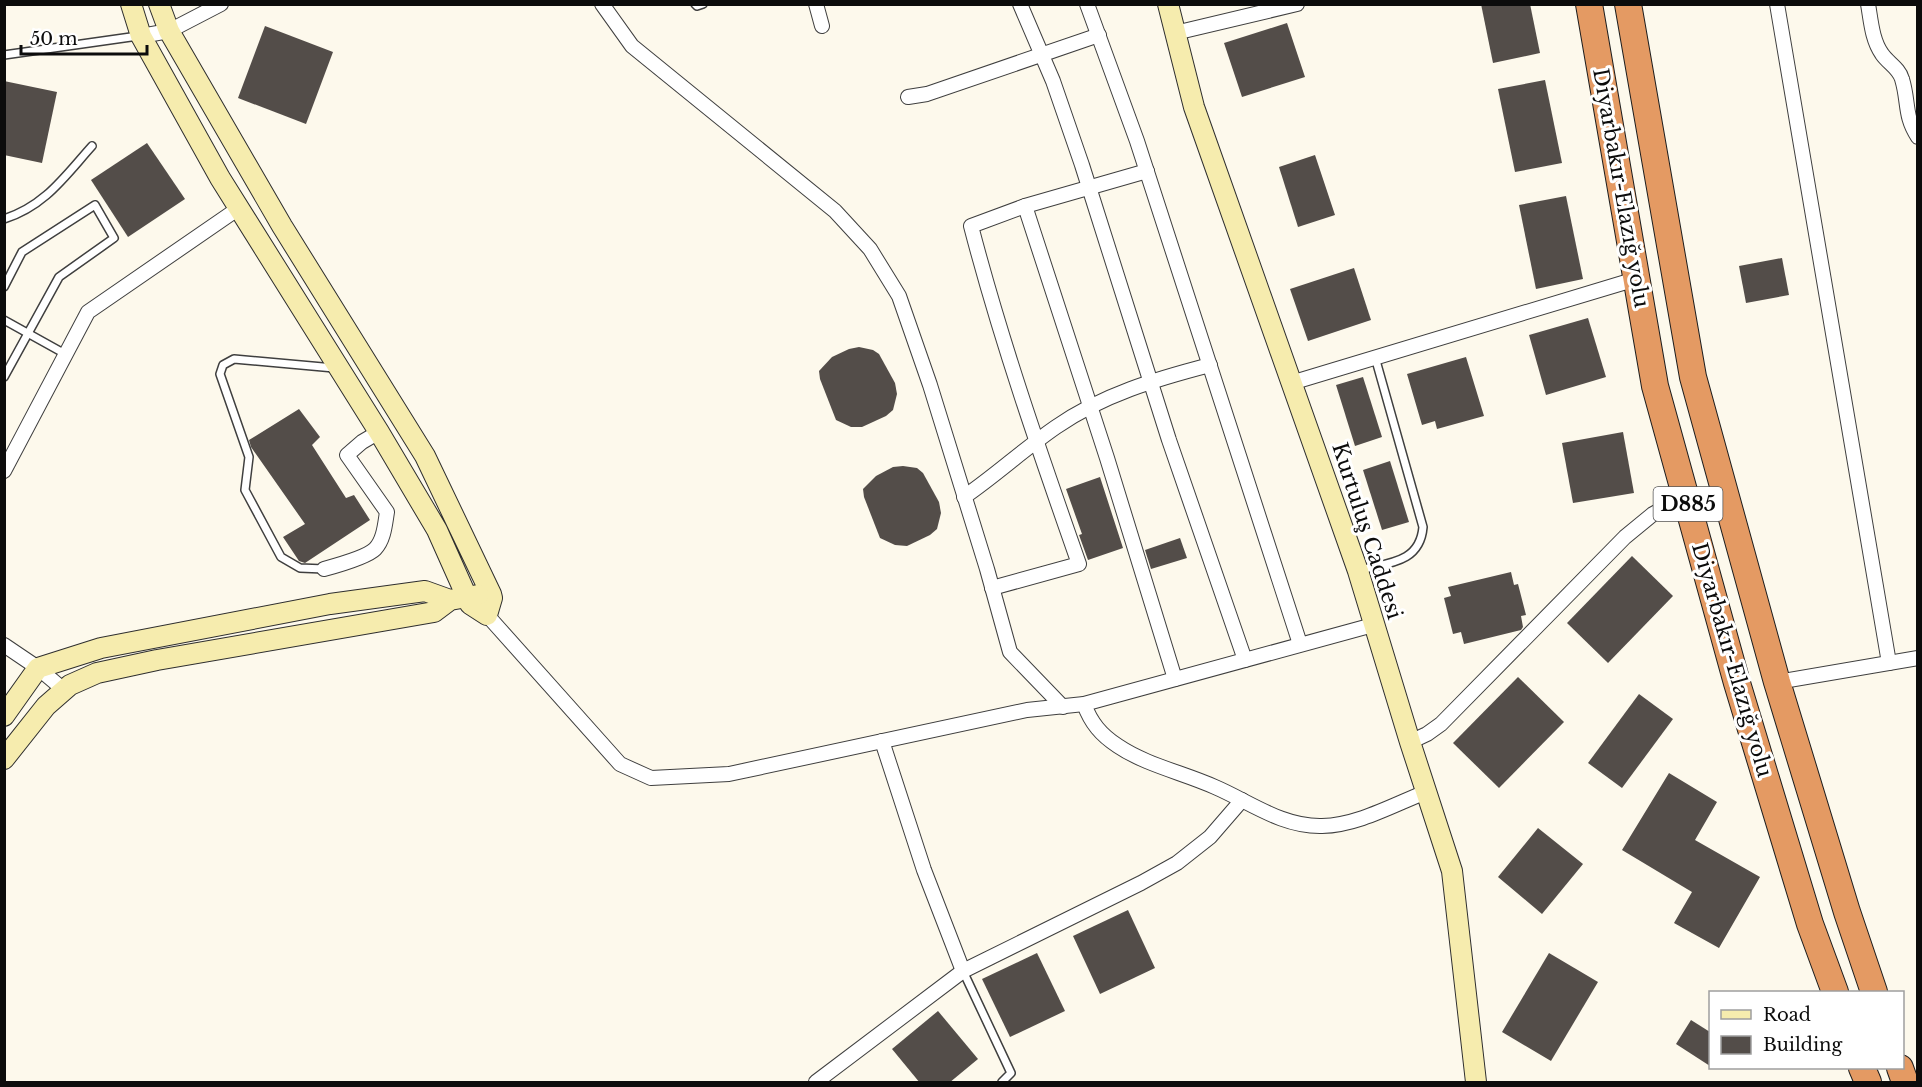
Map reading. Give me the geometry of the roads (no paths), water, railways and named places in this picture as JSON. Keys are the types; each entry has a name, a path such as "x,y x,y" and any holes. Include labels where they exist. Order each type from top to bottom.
{"highway":[{"name":"Diyarbakır-Elazığ yolu","path":"1589,4 1655,386 1757,752 1810,924 1834,991"},
{"name":"Diyarbakır-Elazığ yolu","path":"1628,4 1693,377 1777,682 1873,991"},
{"path":"1862,1069 1868,1083"}],"street":[{"path":"131,4 141,36 220,178 379,432 437,530 458,599"},
{"path":"159,4 169,31 282,226 425,456 491,594 487,615"},
{"path":"141,36 169,31 221,4"},
{"path":"602,4 632,46 835,211 870,249 899,296 930,385 1010,651 1063,706"},
{"path":"816,4 822,26"},
{"path":"1020,4 1053,81 1090,188 1169,440 1245,660"},
{"path":"1088,4 1147,171 1300,644"},
{"name":"Kurtuluş Caddesi","path":"1168,4 1194,107 1358,571 1452,871 1476,1083"},
{"path":"1175,33 1298,4"},
{"path":"1777,4 1889,663"},
{"path":"1868,4 1874,39 1882,54 1902,77 1909,124 1917,137"},
{"path":"908,97 927,94 1099,35"},
{"path":"992,588 1079,564 1036,442 988,289 971,226 1025,206 1147,171"},
{"path":"1025,206 1175,679"},
{"path":"4,471 88,312 239,208"},
{"path":"1291,383 1636,279"},
{"path":"964,497 1057,426 1090,407 1150,381 1210,366"},
{"path":"324,569 339,565 374,549 383,533 387,512 347,455 363,441 379,432"},
{"path":"1410,742 1441,724 1625,537 1653,514 1685,496"},
{"path":"4,716 38,668 100,648 330,604 425,591 458,599 487,615 620,764 651,778 729,774 1027,710 1084,704 1373,624"},
{"path":"4,759 46,706 70,685 98,673 157,660 434,612 458,599 491,594"},
{"path":"4,645 38,668 64,690"},
{"path":"1777,682 1917,658"},
{"path":"1084,704 1096,729 1119,747 1215,787 1278,818 1321,826 1355,820 1426,792"},
{"path":"882,741 924,870 963,971"},
{"path":"816,1083 963,971 1177,863 1210,837 1242,800"}],"lane":[{"path":"695,4 697,6 703,4"},
{"path":"4,55 141,36"},
{"path":"4,219 22,213 49,194 92,146"},
{"path":"4,287 22,252 95,205 114,238 58,277 4,377"},
{"path":"4,320 67,355"},
{"path":"1358,571 1406,558 1416,549 1422,535 1421,519 1375,357"},
{"path":"324,569 300,568 281,558 245,490 249,457 220,374 224,365 234,359 339,368"},
{"path":"963,971 1011,1073 1002,1083"}]}
